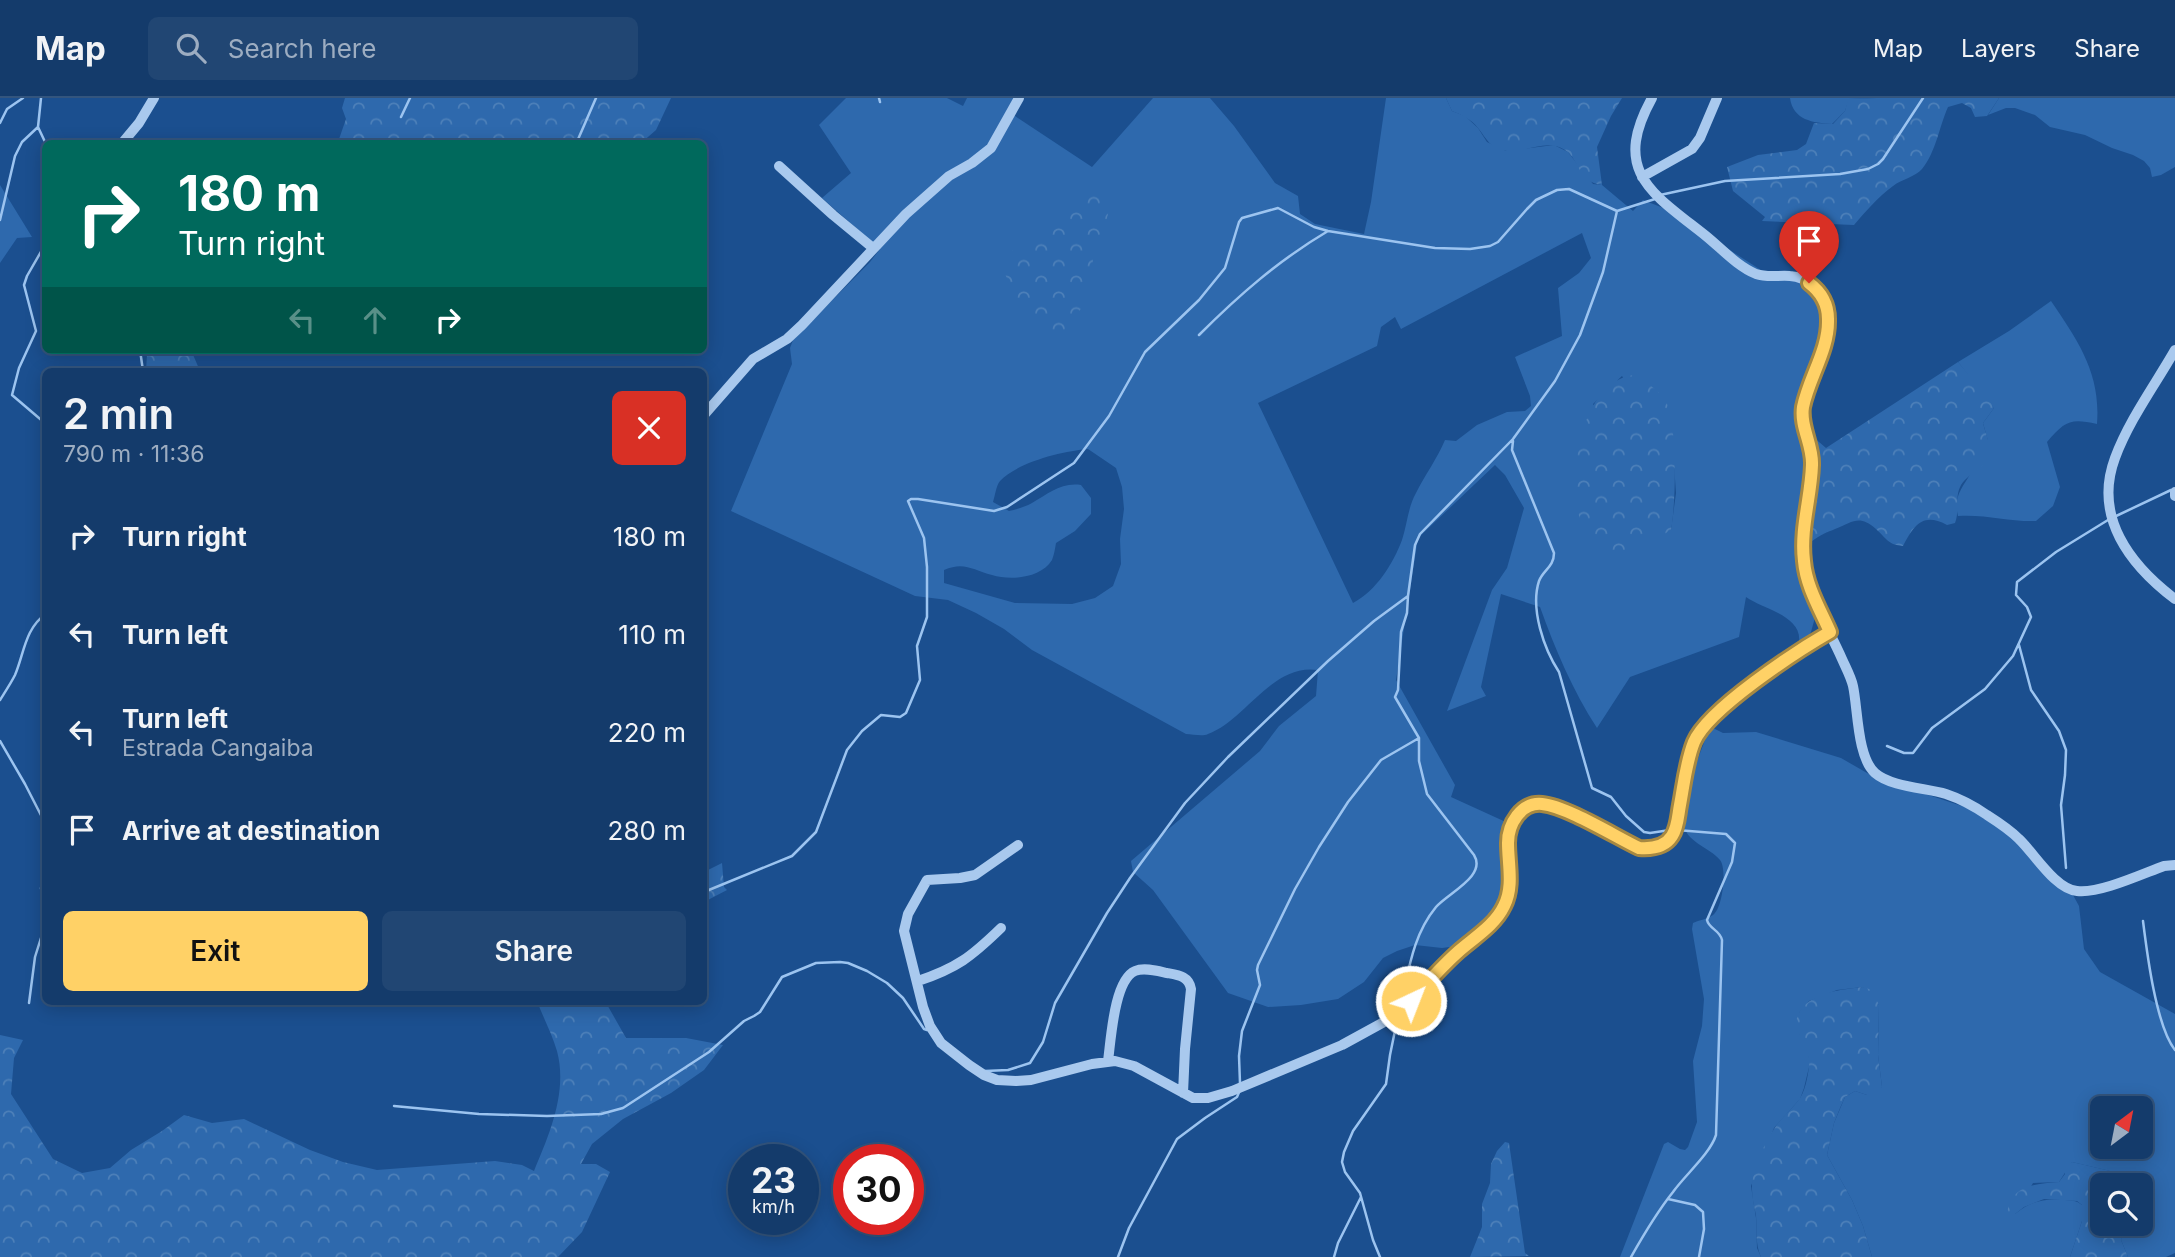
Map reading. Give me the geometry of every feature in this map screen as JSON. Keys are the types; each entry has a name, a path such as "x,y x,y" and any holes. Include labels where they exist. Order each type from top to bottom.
{"street":[{"path":"125,140 154,98"},
{"path":"707,412 753,359 795,332 873,248 933,189 991,148 1019,98"},
{"path":"1652,98 1634,144 1642,177 1654,192 1737,262 1766,277 1799,278 1813,286 1824,299 1828,316 1826,340 1803,410 1812,464 1803,550 1809,585 1852,682 1865,758 1875,773 1895,782 1945,794 1976,808 2018,838 2056,880 2070,890 2088,891 2164,866 2175,865"},
{"path":"1642,177 1692,149 1700,138 1717,98"},
{"path":"779,166 873,248"},
{"path":"2175,350 2115,457 2109,485 2110,510 2123,544 2145,575 2175,599"},
{"path":"1018,845 975,875 932,878 924,883 904,926 930,1027 941,1042 969,1065 997,1080 1031,1080 1108,1061 1134,1066 1193,1098 1203,1099 1232,1091 1342,1045 1393,1017 1459,951 1496,919 1502,910 1509,890 1509,828 1517,816 1530,806 1543,804 1554,807 1639,848 1653,848 1669,840 1676,828 1689,758 1702,728 1775,668 1830,632"},
{"path":"918,981 958,965 1001,929"},
{"path":"1108,1061 1119,992 1127,977 1133,971 1141,969 1184,977 1191,984 1191,989 1183,1093"}],"green space":[{"path":"345,98 671,98 656,130 644,140 339,140 346,119 342,108"},
{"path":"846,98 947,98 963,106 967,98 1017,98 1012,114 1092,167 1153,98 1210,98 1275,183 1298,196 1300,214 1315,224 1364,234 1386,98 1446,98 1452,111 1465,116 1478,128 1487,142 1506,151 1554,145 1568,152 1593,184 1602,185 1633,211 1643,200 1666,209 1778,281 1805,274 1817,284 1824,295 1826,306 1822,354 1826,366 1812,390 1808,409 1818,472 1807,559 1819,603 1811,632 1798,647 1799,636 1790,621 1746,597 1739,637 1630,677 1597,728 1565,669 1540,607 1501,594 1481,687 1486,696 1447,711 1492,590 1507,568 1524,508 1505,475 1495,465 1418,538 1396,680 1455,785 1451,797 1508,823 1507,882 1497,914 1457,946 1442,948 1415,945 1383,958 1364,982 1338,999 1268,1007 1228,993 1153,890 1133,872 1131,861 1260,751 1279,726 1316,696 1318,670 1302,670 1273,683 1235,717 1208,734 1186,734 1032,650 976,613 948,600 915,596 731,511 792,364 790,348 793,340 880,249 822,198 851,173 819,125","holes":["1582,233 1591,258 1579,273 1558,288 1562,336 1515,357 1530,396 1531,406 1525,411 1507,412 1477,425 1456,441 1445,440 1413,498 1402,540 1394,558 1376,584 1353,603 1258,403 1377,346 1381,327 1395,317 1401,329","1622,376 1674,465 1676,493 1671,530 1593,404","1088,449 1116,468 1122,487 1124,509 1120,539 1121,564 1113,586 1095,598 1072,604 1015,603 944,583 944,570 957,566 1008,578 1033,574 1047,566 1052,560 1056,543 1075,531 1091,514 1091,498 1081,485 1067,485 1055,489 1027,506 1009,511 993,502 1000,481 1008,474 1029,463"]},
{"path":"1446,98 1622,98 1597,147 1602,185 1588,180 1570,155 1558,147 1551,145 1514,151 1497,148 1472,122 1452,111"},
{"path":"1790,98 1877,98 1849,99 1845,111 1832,124 1818,123 1800,116"},
{"path":"1999,98 2175,98 2175,167 2152,177 2150,168 2144,161 2133,155 2085,135 2050,127 2035,115 2015,108 2006,108 1988,115"},
{"path":"1999,98 1987,116 1975,117 1971,108 1962,103 1948,107 1934,147 1922,169 1888,190 1854,225 1762,221 1765,217 1733,191 1727,167 1758,155 1797,150 1806,144 1814,123 1833,124 1845,111 1848,99"},
{"path":"1097,178 1111,198 1107,219 1093,249 1093,276 1086,299 1073,323 1059,338 1048,332 1030,315 999,262"},
{"path":"0,185 32,237 17,238 0,263"},
{"path":"2051,301 2086,358 2095,389 2097,424 2080,421 2069,423 2047,442 2060,487 2053,506 2036,521 1958,516 1958,498 1962,488 1988,441 1983,423 1994,408 1958,362"},
{"path":"193,354 199,368 146,368 147,355"},
{"path":"1958,362 1994,408 1983,423 1990,448 1989,457 1961,485 1955,523 1947,525 1939,521 1925,520 1915,527 1903,546 1891,543 1870,524 1860,521 1851,522 1811,542 1818,472 1812,436 1826,448"},
{"path":"1635,375 1659,392 1669,411 1675,464 1673,518 1671,530 1633,552 1612,554 1592,536 1580,519 1575,494 1575,473 1583,429 1591,409 1603,392 1617,380"},
{"path":"1713,728 1723,733 1756,732 1841,758 1874,777 1974,810 2009,834 2061,888 2073,895 2079,906 2084,949 2100,972 2175,1014 2175,1253 2166,1257 2128,1257 2121,1240 2121,1236 2153,1236 2153,1173 2118,1173 2072,1162 2059,1182 2033,1183 2015,1214 2032,1203 2044,1200 2058,1199 2082,1205 2082,1221 2070,1257 1872,1257 1852,1200 1827,1155 1834,1123 1845,1097 1855,1091 1867,1095 1882,1087 1878,1055 1879,1005 1863,987 1837,990 1809,1001 1799,1013 1799,1033 1806,1043 1810,1063 1804,1088 1800,1099 1774,1128 1751,1186 1757,1248 1761,1257 1620,1257 1664,1144 1668,1142 1685,1150 1697,1122 1693,1061 1702,1026 1704,999 1692,929 1693,923 1711,916 1716,911 1721,897 1723,871 1720,860 1695,841 1684,827 1684,806 1709,730"},
{"path":"722,863 724,887 727,890 707,900 707,870"},
{"path":"1863,987 1872,990 1879,1005 1878,1055 1882,1087 1876,1095 1855,1091 1845,1097 1834,1123 1827,1155 1852,1200 1872,1257 1761,1257 1757,1242 1752,1182 1766,1142 1776,1125 1800,1098 1806,1084 1809,1059 1798,1031 1797,1018 1806,1004 1820,995"},
{"path":"539,1005 607,1005 626,1038 686,1038 723,1045 704,1070 671,1093 623,1119 592,1144 581,1164 596,1164 610,1172 582,1232 558,1257 0,1257 0,1035 23,1040 14,1058 11,1094 53,1159 82,1173 110,1168 131,1150 184,1115 212,1123 244,1119 310,1150 377,1170 495,1161 522,1165 534,1171 559,1097 560,1066 553,1038"},
{"path":"1505,1142 1509,1143 1525,1253 1529,1256 1470,1257 1482,1227 1482,1204 1490,1183 1491,1164"},
{"path":"2072,1162 2119,1173 2090,1173 2090,1236 2121,1236 2128,1257 2070,1257 2082,1221 2082,1205 2077,1201 2044,1199 2015,1214 2007,1215 2009,1205 2018,1192 2033,1185 2059,1182 2065,1174 2065,1167"}],"waterway":[{"path":"0,123 7,109 23,98"},
{"path":"41,98 38,127 44,140"},
{"path":"401,117 410,98"},
{"path":"578,140 596,98"},
{"path":"879,98 880,102"},
{"path":"1660,195 1725,181 1840,174 1868,169 1883,159 1923,98"},
{"path":"0,220 15,156 22,142 38,127"},
{"path":"707,891 792,856 816,832 847,750 862,731 881,715 900,717 906,713 920,680 917,646 927,617 924,538 908,501 918,499 994,511 1007,507 1074,463 1109,416 1145,352 1199,300 1225,268 1242,218 1278,208 1314,227 1328,231 1435,248 1470,249 1498,242 1536,200 1557,190 1569,189 1617,211 1655,199"},
{"path":"1401,1003 1413,953 1422,929 1436,907 1471,877 1477,863 1474,855 1427,794 1419,761 1419,738 1395,697 1398,690 1401,632 1407,613 1415,545 1420,534 1513,439 1555,381 1580,335 1603,272 1617,211"},
{"path":"1199,335 1260,279 1328,231"},
{"path":"42,250 24,285 36,331 19,368 12,395 42,421"},
{"path":"141,354 143,368"},
{"path":"1513,441 1512,450 1554,553 1552,562 1539,581 1537,616 1548,652 1559,672 1592,788 1611,797 1626,816 1644,832 1670,830"},
{"path":"2114,517 2171,490"},
{"path":"1887,746 1904,753 1913,753 1932,728 1985,689 2013,656 2031,617 2027,607 2016,595 2017,582 2056,552 2108,520"},
{"path":"985,1071 1008,1070 1030,1063 1043,1042 1055,1003 1107,913 1185,803 1228,757 1328,661 1408,596"},
{"path":"0,700 15,675 29,634 42,617"},
{"path":"2019,645 2031,690 2059,731 2066,750 2061,805 2066,868"},
{"path":"1240,1083 1242,1031 1260,985 1258,965 1295,889 1348,802 1381,760 1419,738"},
{"path":"0,741 42,817"},
{"path":"1631,1257 1662,1207 1703,1157 1716,1135 1722,940 1707,920 1732,862 1735,843 1726,834 1677,830"},
{"path":"42,886 42,894"},
{"path":"2143,921 2158,1007 2168,1039 2175,1050"},
{"path":"29,1003 35,957 42,935"},
{"path":"394,1106 479,1114 547,1116 601,1114 623,1108 709,1052 744,1021 760,1012 782,977 816,963 848,963 887,983 903,998 927,1030"},
{"path":"1380,1257 1360,1193 1345,1172 1342,1162 1353,1131 1386,1084 1398,1016"},
{"path":"1118,1257 1129,1228 1177,1139 1237,1097 1240,1090"},
{"path":"1334,1257 1361,1197"},
{"path":"1668,1199 1695,1205 1703,1212 1704,1229 1699,1257"}],"route":[{"path":"1411,1001 1459,951 1496,919 1502,910 1507,900 1510,881 1509,828 1524,809 1534,804 1543,804 1639,848 1661,845 1669,840 1676,828 1689,758 1702,728 1732,701 1800,649 1830,632 1809,585 1803,550 1812,464 1803,410 1826,340 1828,324 1824,299 1809,283"}]}
